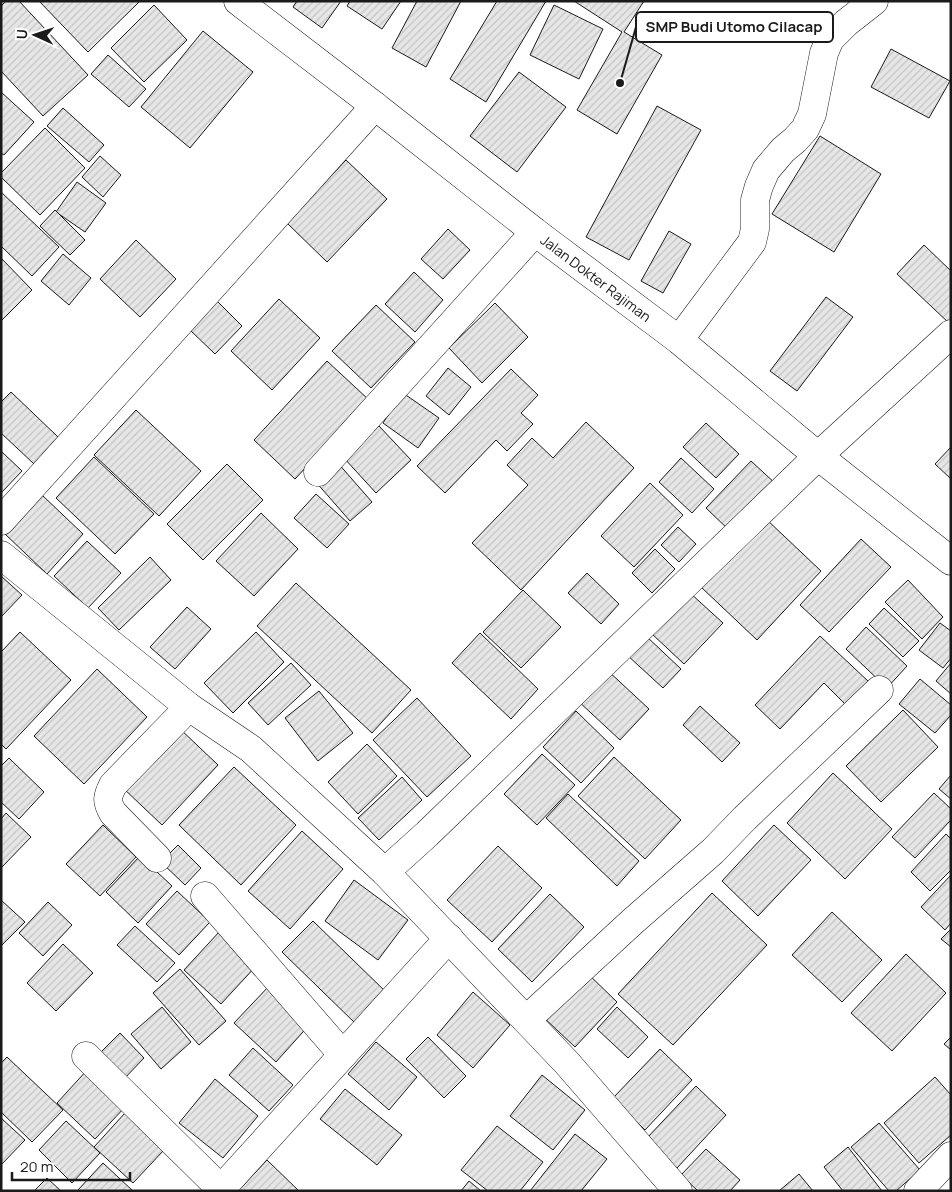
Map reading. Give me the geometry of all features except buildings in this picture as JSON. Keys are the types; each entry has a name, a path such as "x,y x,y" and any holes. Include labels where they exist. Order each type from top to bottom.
{"street":[{"name":"Jalan Dokter Rajiman","path":"238,1 535,232 679,340 818,456 951,561"},
{"path":"679,340 752,242 755,229 755,200 759,186 766,170 805,129 812,114 824,53 830,39 846,23 874,1"},
{"path":"1,521 374,106"},
{"path":"318,472 535,232"},
{"path":"385,872 427,834 818,456 951,334"},
{"path":"1,555 189,707 251,749 385,872 568,1063 678,1191"},
{"path":"526,1020 632,922 713,851 879,690"},
{"path":"157,858 113,813 108,804 108,795 113,785 189,707"},
{"path":"206,896 343,1055"},
{"path":"86,1056 222,1190 449,938"},
{"path":"918,1191 951,1156"}],"place":[{"name":"SMP Budi Utomo Cilacap","path":"620,83"}]}
